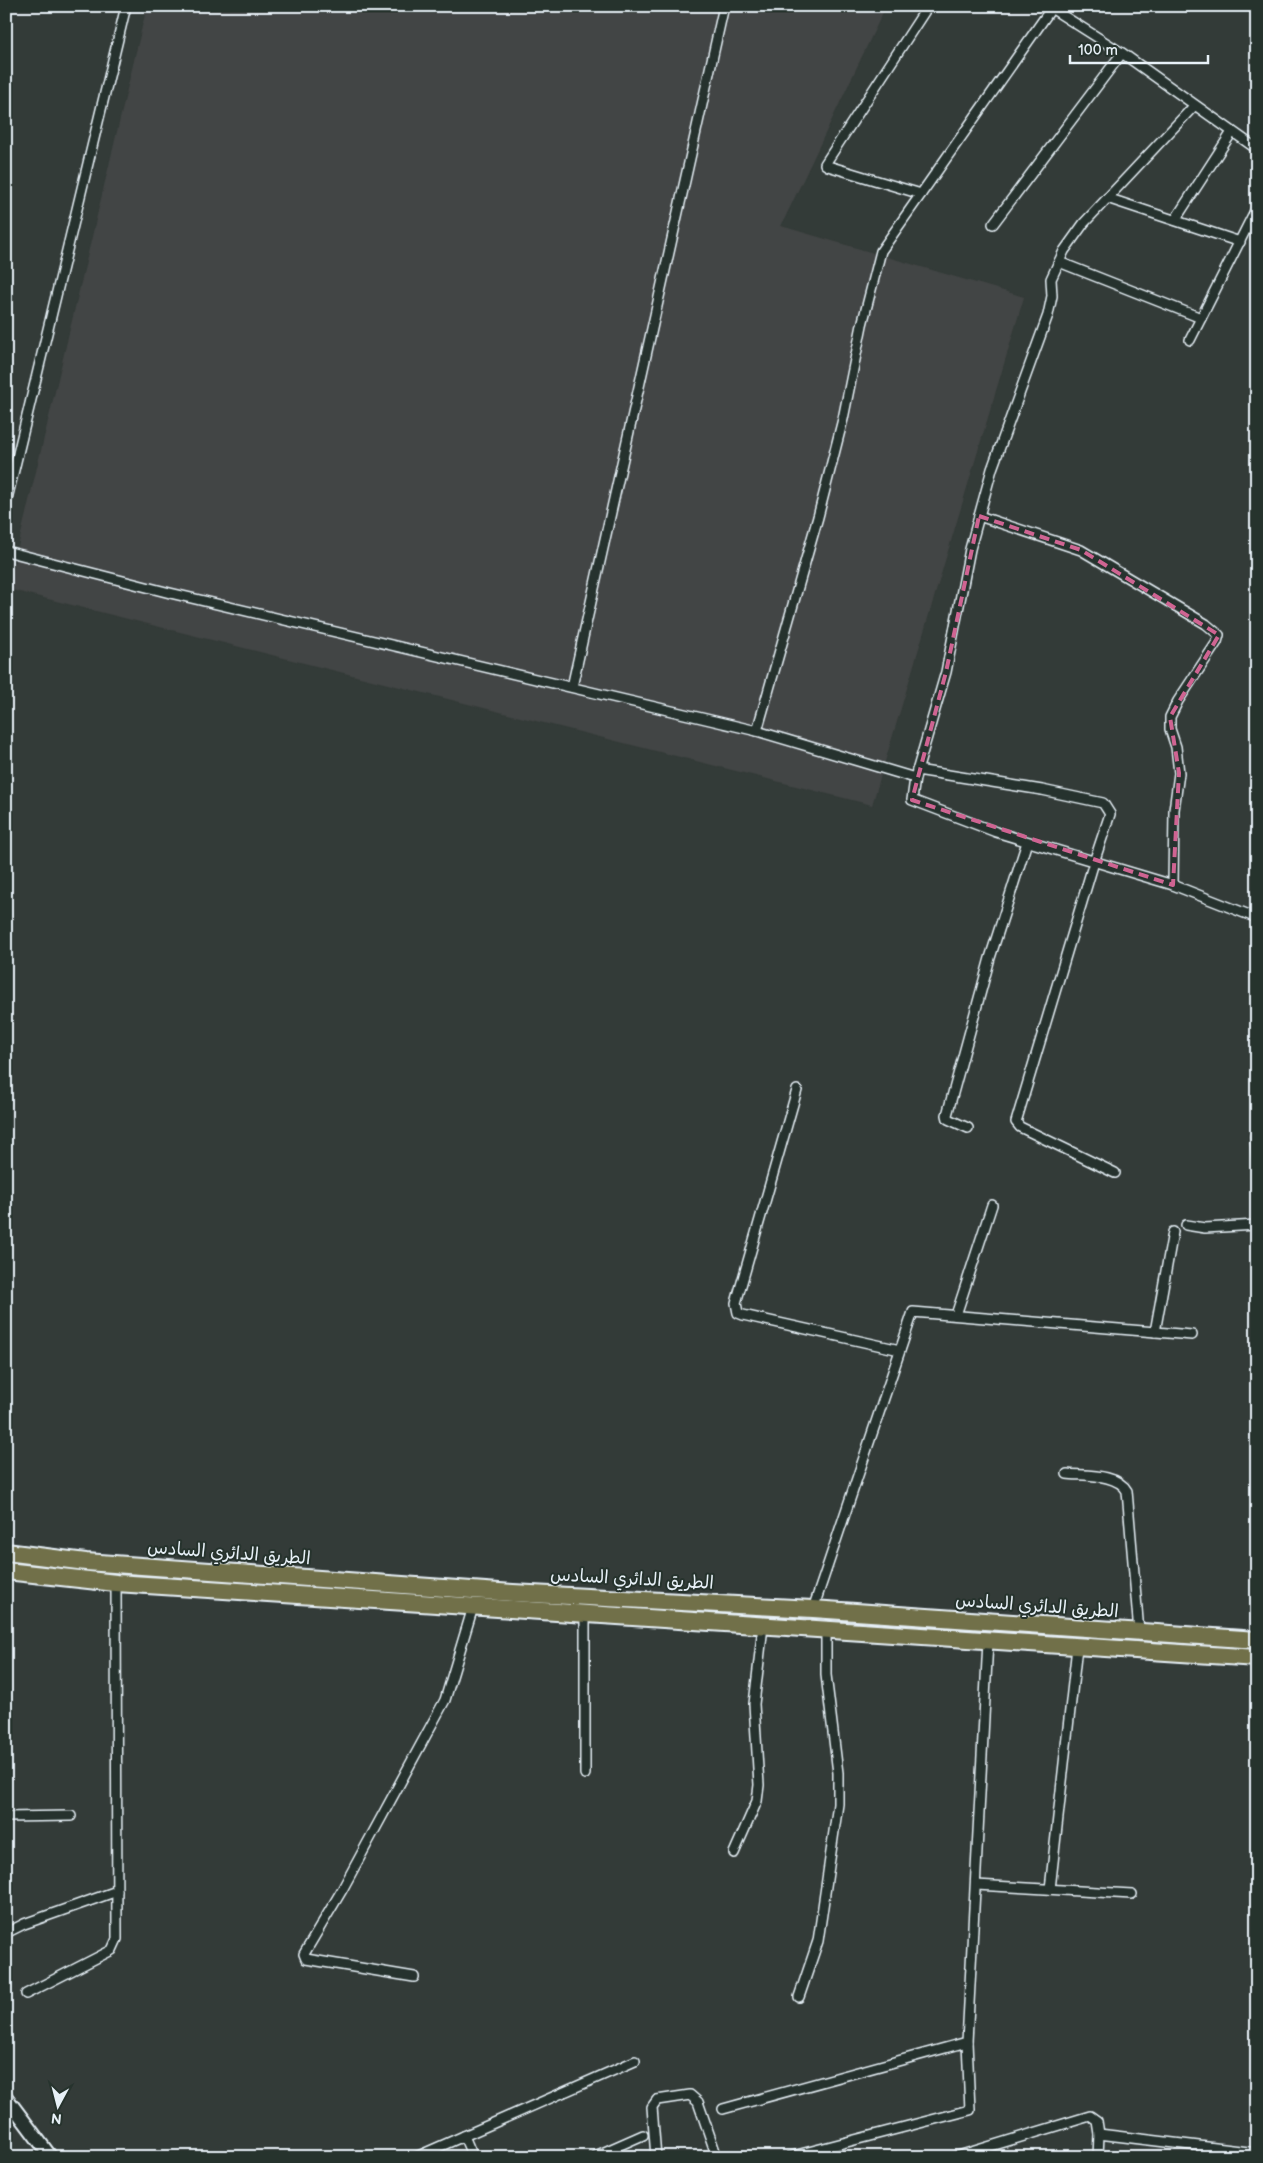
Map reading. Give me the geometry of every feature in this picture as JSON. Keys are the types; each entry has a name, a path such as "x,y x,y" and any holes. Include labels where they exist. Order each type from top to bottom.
{"highway":[{"name":"الطريق الدائري السادس","path":"6,1552 86,1562 503,1592 813,1610 1257,1640"},
{"path":"84,1581 86,1562"},
{"path":"6,1571 84,1581 1257,1658"},
{"path":"846,1632 847,1613"}],"main road":[{"path":"6,2097 51,2157"}],"street":[{"path":"6,503 126,6"},
{"path":"572,687 724,6"},
{"path":"921,194 826,164 928,6"},
{"path":"757,731 818,517 842,419 862,325 881,252 1052,7 1122,53 1257,150"},
{"path":"993,224 1122,53"},
{"path":"1194,106 1084,222 1064,251 1051,279 1052,296 1048,315 995,460 970,549 946,672 911,796 913,802 1027,842 1173,885 1257,918"},
{"path":"1175,220 1232,132"},
{"path":"1107,198 1240,242"},
{"path":"1190,340 1257,207"},
{"path":"1059,262 1202,318"},
{"path":"979,516 1081,550 1206,624 1219,635 1217,642 1178,701 1170,717 1170,729 1176,748 1179,773 1174,810 1173,885"},
{"path":"6,551 170,593 757,731 916,774 1042,790 1103,803 1110,814 1016,1122 1020,1127 1115,1173"},
{"path":"968,1128 948,1119 946,1114 990,958 1027,842"},
{"path":"797,1090 736,1309 738,1313 743,1315 900,1350"},
{"path":"1254,1136 1257,1158"},
{"path":"956,1315 992,1205"},
{"path":"1186,1225 1205,1228 1257,1225"},
{"path":"1155,1332 1174,1232"},
{"path":"813,1610 913,1312 1192,1335"},
{"path":"1067,1474 1115,1480 1124,1485 1127,1491 1139,1632"},
{"path":"26,1994 112,1950 118,1938 116,1583"},
{"path":"414,1977 306,1959 304,1954 342,1890 445,1700 473,1607"},
{"path":"585,1614 585,1774"},
{"path":"734,1853 757,1801 759,1785 754,1704 763,1626"},
{"path":"799,1996 818,1941 838,1804 838,1773 826,1675 826,1630"},
{"path":"789,2157 970,2110 967,2042 988,1641"},
{"path":"1050,1889 1077,1647"},
{"path":"6,1817 71,1816"},
{"path":"976,1885 1132,1894"},
{"path":"6,1933 24,1924 117,1891"},
{"path":"723,2109 967,2042"},
{"path":"416,2157 635,2061"},
{"path":"656,2157 652,2106 657,2100 690,2095 698,2102 718,2157"},
{"path":"955,2157 1090,2116 1097,2121 1100,2134 1098,2157"},
{"path":"1100,2134 1257,2153"},
{"path":"593,2157 643,2135"},
{"path":"464,2136 472,2157"}],"highlighted area":[{"path":"979,516 1081,550 1219,635 1170,717 1179,773 1173,885 912,800 946,672"}],"shaded area":[{"path":"147,6 886,6 781,226 1024,297 872,805 8,589"}]}
